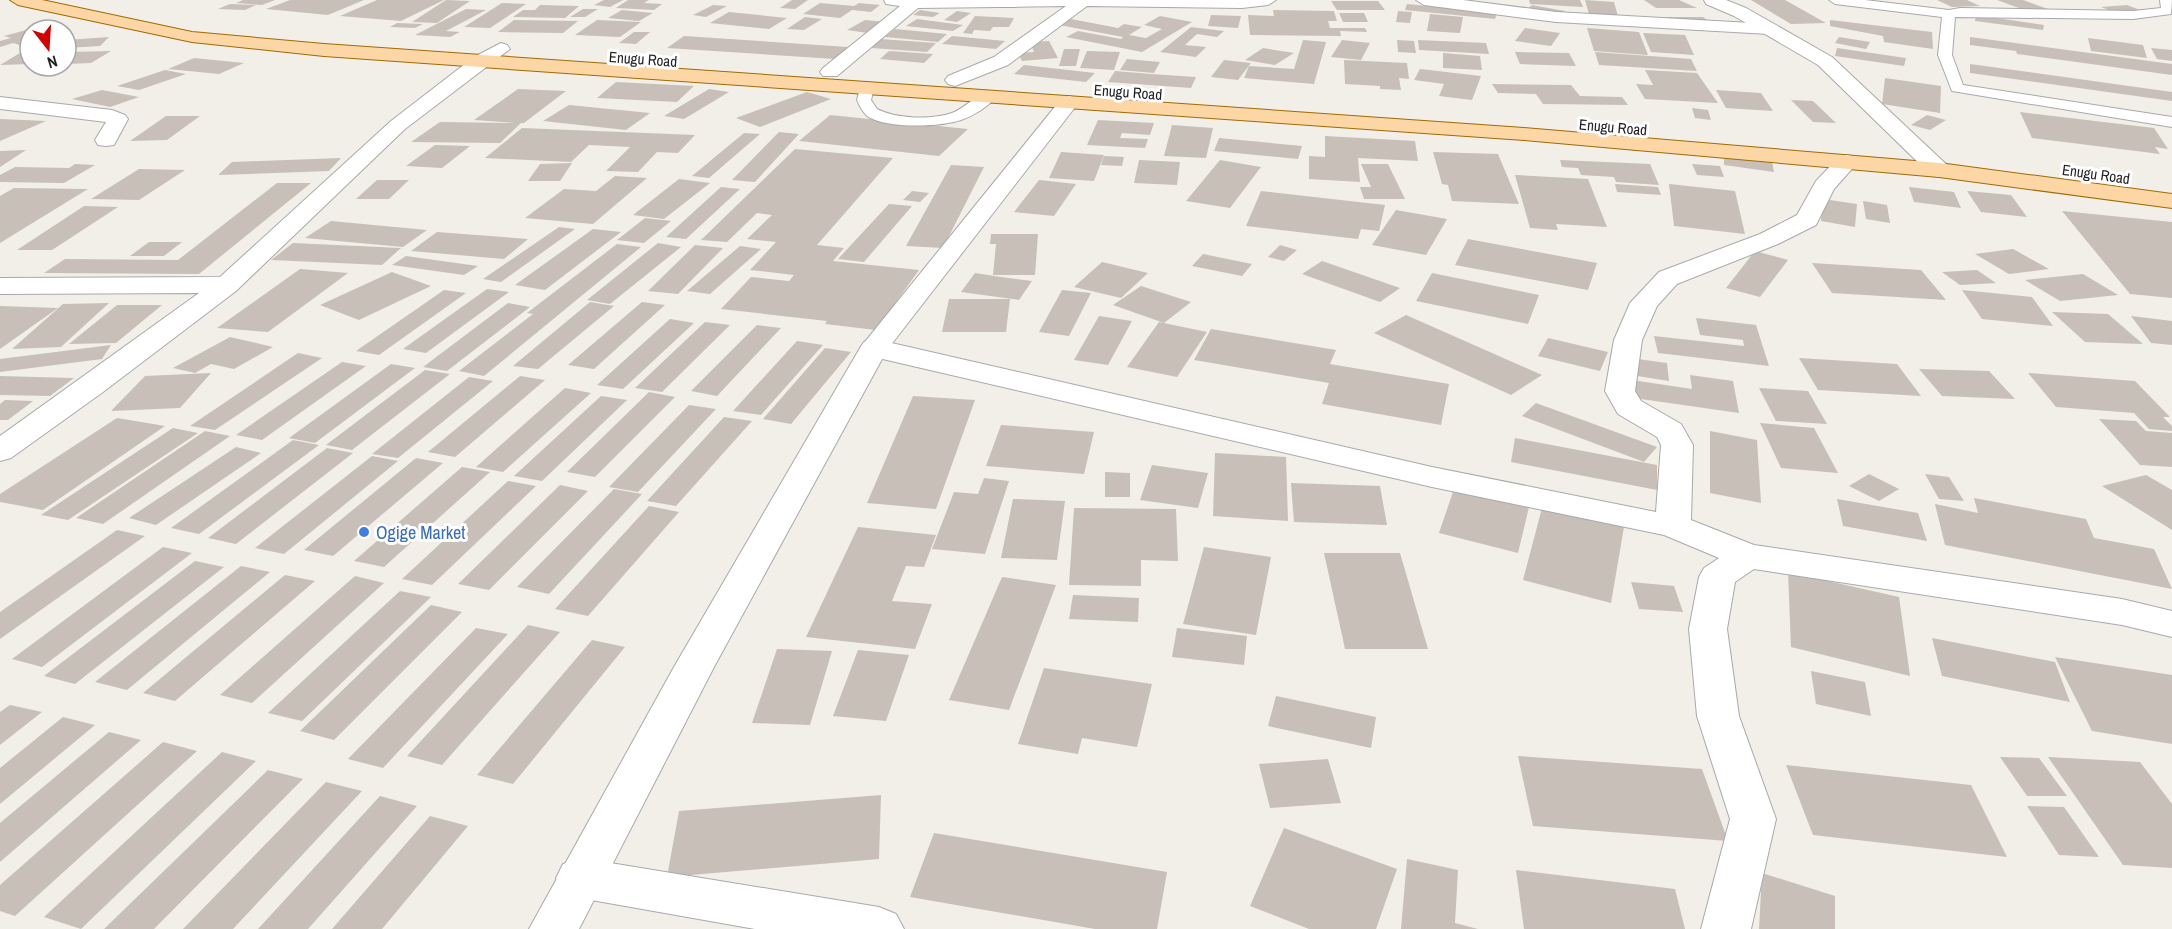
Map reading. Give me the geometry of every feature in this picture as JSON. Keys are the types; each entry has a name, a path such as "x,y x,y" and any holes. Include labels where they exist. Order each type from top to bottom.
{"main road":[{"path":"18,0 192,37 491,55 867,88 1524,134 1939,170 2172,201"},
{"name":"Enugu Road","path":"84,0 222,27 491,55 830,72 1511,118 1921,151 2172,184"}],"street":[{"path":"892,0 914,3 997,0 1242,3 1269,0"},
{"path":"1424,0 1556,17 1769,29"},
{"path":"1712,0 1825,61 1939,170"},
{"path":"955,80 1001,61 1084,1"},
{"path":"830,72 914,3"},
{"path":"0,451 92,386 227,285 398,125 491,55"},
{"path":"554,929 699,657 874,348 1069,102"},
{"path":"0,104 118,119 106,140"},
{"path":"1673,526 1677,445 1670,431 1629,407 1620,391 1628,340 1644,303 1668,278 1769,239 1807,220 1824,186 1847,162"},
{"path":"0,286 227,285"},
{"path":"874,348 1432,477 1673,526 1747,556 2122,612 2172,624"},
{"path":"1726,929 1752,819 1718,716 1708,629 1717,577 1747,556"},
{"path":"580,878 879,929"}],"lane":[{"path":"1835,0 1949,14 1960,12 2151,15 2167,11 2166,0"},
{"path":"1978,0 2001,13"},
{"path":"1949,14 1945,55 1957,88 2172,122"},
{"path":"867,88 864,100 873,113 888,118 917,120 954,118 989,97"}],"building":[{"path":"243,0 275,0 262,5 236,3"},
{"path":"290,0 364,0 328,15 266,9"},
{"path":"377,0 444,0 401,21 340,16"},
{"path":"446,0 470,1 437,23 412,22"},
{"path":"604,0 623,0 610,7 594,5"},
{"path":"628,0 649,0 644,3 662,4 654,10 616,8"},
{"path":"792,0 808,0 795,9 780,8"},
{"path":"1529,0 1580,0 1583,7 1530,4"},
{"path":"1585,0 1614,2 1618,16 1589,14"},
{"path":"1644,0 1679,0 1697,8 1656,8"},
{"path":"1751,0 1785,0 1826,23 1791,24"},
{"path":"1937,0 1967,0 1980,6 1952,7"},
{"path":"1997,0 2023,0 2048,9 2027,11"},
{"path":"1331,1 1378,1 1385,10 1337,10"},
{"path":"502,3 526,4 490,28 464,27"},
{"path":"820,3 854,6 859,3 880,5 871,12 852,10 840,18 803,14"},
{"path":"230,4 256,5 245,10 218,9"},
{"path":"1407,4 1497,13 1495,19 1405,10"},
{"path":"540,5 579,6 565,18 513,17 523,10 535,10"},
{"path":"713,5 727,6 706,17 693,15"},
{"path":"1532,5 1565,11 1560,15 1527,9"},
{"path":"2127,5 2140,10 2114,12 2101,7"},
{"path":"466,9 486,10 446,31 460,32 450,37 415,35"},
{"path":"583,9 598,9 585,17 570,17"},
{"path":"622,10 653,13 639,21 608,18"},
{"path":"920,10 940,13 933,17 913,15"},
{"path":"1273,10 1334,11 1337,21 1328,21 1330,28 1365,28 1367,32 1340,31 1341,36 1250,35 1248,15 1274,16"},
{"path":"957,11 971,13 957,22 944,20"},
{"path":"1398,11 1412,12 1410,23 1396,22"},
{"path":"729,12 787,18 769,29 710,23"},
{"path":"1339,13 1364,13 1368,22 1343,22"},
{"path":"1430,14 1463,17 1460,33 1427,31"},
{"path":"1211,15 1241,16 1238,28 1208,26"},
{"path":"1976,15 2044,25 2043,30 1975,21"},
{"path":"975,16 1014,18 1009,27 993,27 990,31 974,30 972,34 963,33"},
{"path":"1160,16 1192,22 1142,52 1066,37 1078,31 1121,39 1123,37 1059,25 1071,19 1118,28 1124,24 1142,27 1129,35 1146,38 1162,29 1144,25"},
{"path":"805,17 822,19 804,30 787,29"},
{"path":"1665,17 1703,17 1713,24 1673,24"},
{"path":"917,19 963,25 953,31 906,26"},
{"path":"514,20 578,21 563,33 498,32"},
{"path":"597,20 641,22 620,37 575,35"},
{"path":"865,20 886,22 868,33 847,30"},
{"path":"1830,20 1932,32 1933,49 1884,42 1883,36 1830,26"},
{"path":"397,23 423,24 415,28 390,27"},
{"path":"1191,27 1224,31 1217,37 1197,34 1185,45 1206,47 1196,57 1160,52"},
{"path":"1525,28 1560,33 1551,46 1515,41"},
{"path":"1587,28 1639,32 1648,55 1594,51"},
{"path":"895,29 947,34 938,42 885,37"},
{"path":"18,32 18,44 13,43 0,47 0,41 11,38 4,36"},
{"path":"634,32 650,32 636,44 619,43"},
{"path":"1643,33 1685,35 1694,55 1651,52"},
{"path":"684,36 848,47 835,59 667,48"},
{"path":"952,36 1005,41 996,49 942,44"},
{"path":"109,37 100,46 78,47 78,39"},
{"path":"1839,37 1870,42 1866,49 1835,43"},
{"path":"1970,37 2172,64 2172,75 2017,54 2016,51 1970,45"},
{"path":"2088,38 2143,45 2147,58 2091,51"},
{"path":"880,39 936,43 927,52 871,48"},
{"path":"1303,40 1326,42 1314,84 1244,78 1249,66 1294,69"},
{"path":"1342,40 1370,43 1361,60 1331,57"},
{"path":"1397,40 1414,41 1416,53 1398,52"},
{"path":"1418,40 1486,43 1489,54 1419,50"},
{"path":"1049,41 1058,58 1022,61 1018,53 1034,52 1030,42"},
{"path":"1263,48 1294,53 1275,65 1245,60"},
{"path":"1837,48 1906,58 1904,66 1835,56"},
{"path":"2151,48 2172,50 2172,61 2157,59"},
{"path":"1064,49 1080,49 1076,66 1059,66"},
{"path":"111,51 91,63 78,64 78,52"},
{"path":"889,51 933,54 924,63 880,59"},
{"path":"1087,51 1120,52 1114,70 1080,68"},
{"path":"1515,52 1569,53 1576,66 1520,64"},
{"path":"1595,52 1691,59 1697,71 1599,65"},
{"path":"1443,53 1480,56 1482,70 1443,68"},
{"path":"18,54 18,64 0,65"},
{"path":"194,58 244,63 219,74 168,69"},
{"path":"1127,59 1160,62 1154,73 1120,70"},
{"path":"1224,60 1251,63 1238,80 1211,77"},
{"path":"1344,60 1407,63 1409,79 1399,78 1401,90 1345,84"},
{"path":"1970,64 2172,92 2172,101 1970,73"},
{"path":"1024,65 1095,73 1086,82 1014,74"},
{"path":"1420,69 1481,76 1472,100 1439,96 1444,84 1414,80"},
{"path":"165,70 186,74 139,90 117,86"},
{"path":"1645,70 1697,73 1718,103 1645,99 1636,84 1653,85"},
{"path":"1115,71 1196,77 1191,88 1108,82"},
{"path":"1885,78 1941,86 1940,113 1882,104"},
{"path":"616,82 694,86 677,102 597,98"},
{"path":"1492,84 1571,85 1580,96 1622,97 1628,105 1543,104 1536,94 1498,93"},
{"path":"518,89 566,91 521,123 500,143 411,142 440,122 516,123 474,120"},
{"path":"709,89 729,92 684,119 664,116"},
{"path":"102,90 139,97 110,107 72,99"},
{"path":"1716,90 1761,93 1773,111 1726,108"},
{"path":"807,92 831,99 760,127 736,118"},
{"path":"1791,100 1813,101 1836,123 1813,122"},
{"path":"569,105 650,113 626,130 543,121"},
{"path":"1692,108 1708,110 1711,120 1695,118"},
{"path":"2020,112 2154,128 2168,149 2155,147 2160,154 2032,138"},
{"path":"830,115 968,129 939,156 799,141"},
{"path":"1927,115 1946,120 1930,130 1911,125"},
{"path":"166,116 200,116 167,140 130,141"},
{"path":"0,119 46,121 0,141"},
{"path":"1098,120 1154,123 1150,135 1122,133 1120,138 1148,139 1145,148 1087,145"},
{"path":"1172,125 1213,128 1206,158 1164,156"},
{"path":"522,128 695,135 678,153 657,152 638,172 606,171 630,147 589,145 571,162 485,158"},
{"path":"779,132 799,134 755,182 732,180"},
{"path":"744,133 760,134 709,178 692,176"},
{"path":"1325,136 1415,141 1418,161 1358,158 1360,182 1309,179 1309,156 1325,157"},
{"path":"1219,138 1302,146 1298,159 1214,151"},
{"path":"435,145 470,146 442,168 406,166"},
{"path":"795,149 893,158 817,245 844,248 833,261 919,270 876,330 825,324 827,321 721,309 751,277 789,281 794,275 750,270 776,242 747,239 772,215 757,213 727,242 701,240"},
{"path":"26,150 0,167 0,151"},
{"path":"1061,152 1104,155 1094,181 1049,178"},
{"path":"1433,152 1498,154 1519,204 1452,201 1448,185 1442,184"},
{"path":"1724,155 1772,161 1774,172 1724,165"},
{"path":"1104,156 1124,157 1122,166 1101,165"},
{"path":"341,158 329,171 218,175 232,162"},
{"path":"1139,160 1180,162 1177,185 1134,183"},
{"path":"1220,160 1261,167 1230,208 1186,201"},
{"path":"1560,160 1650,164 1659,185 1616,182 1614,177 1581,175 1578,168 1562,167"},
{"path":"572,163 560,181 528,181 540,164"},
{"path":"75,164 95,165 64,183 0,182 0,175 15,167 69,168"},
{"path":"1361,164 1388,164 1405,199 1364,199 1360,187 1371,187"},
{"path":"1692,164 1720,166 1724,177 1697,175"},
{"path":"951,165 984,167 943,248 906,246"},
{"path":"139,169 185,170 139,200 91,199"},
{"path":"1515,175 1588,179 1607,227 1556,224 1558,230 1530,228"},
{"path":"615,176 647,178 593,224 525,218 564,189 596,191"},
{"path":"679,179 710,183 664,219 633,215"},
{"path":"377,180 409,180 389,199 356,199"},
{"path":"1039,180 1076,184 1054,216 1014,212"},
{"path":"277,183 311,183 199,274 44,273 65,259 178,260"},
{"path":"1615,184 1658,187 1661,195 1617,192"},
{"path":"1669,184 1735,191 1745,234 1674,226"},
{"path":"721,187 740,189 686,239 666,237"},
{"path":"1909,187 1954,192 1961,208 1914,202"},
{"path":"14,188 88,189 0,243 0,196"},
{"path":"912,191 929,193 920,202 903,200"},
{"path":"1261,191 1385,205 1379,231 1361,229 1358,239 1246,226"},
{"path":"1967,191 2011,195 2027,217 1981,212"},
{"path":"1823,199 1857,204 1855,227 1821,221"},
{"path":"1863,201 1887,205 1890,223 1866,219"},
{"path":"889,204 912,206 864,262 838,259"},
{"path":"84,206 118,207 52,250 17,250"},
{"path":"1396,210 1447,219 1426,255 1372,245"},
{"path":"2062,211 2172,222 2172,298 2130,294"},
{"path":"645,218 671,221 644,243 617,240"},
{"path":"331,221 427,230 403,247 305,238"},
{"path":"559,227 575,229 501,282 483,279"},
{"path":"593,229 621,232 545,290 515,285"},
{"path":"437,232 528,239 504,259 411,251"},
{"path":"991,234 1038,234 1035,275 993,275 996,244 990,244"},
{"path":"1468,239 1597,263 1588,290 1455,265"},
{"path":"149,242 182,242 164,256 130,256"},
{"path":"293,243 401,248 382,265 271,260"},
{"path":"658,243 681,247 610,304 587,300"},
{"path":"617,244 641,247 484,376 459,371 533,314 527,313"},
{"path":"695,245 723,248 678,294 648,291"},
{"path":"1280,245 1297,250 1284,261 1268,257"},
{"path":"740,246 761,249 710,294 687,291"},
{"path":"2013,249 2049,269 2009,274 1975,254"},
{"path":"1755,251 1788,260 1760,297 1726,288"},
{"path":"1203,254 1252,264 1242,276 1192,266"},
{"path":"406,256 478,266 464,275 392,265"},
{"path":"1322,261 1400,288 1380,302 1302,274"},
{"path":"1102,262 1148,273 1121,298 1074,287"},
{"path":"1812,263 1921,270 1946,300 1832,293"},
{"path":"300,269 348,273 268,332 217,328"},
{"path":"1977,270 1996,283 1960,285 1942,272"},
{"path":"392,272 431,286 359,320 320,305"},
{"path":"975,273 1032,281 1019,300 961,292"},
{"path":"1432,273 1539,295 1528,324 1416,301"},
{"path":"2083,274 2118,295 2060,301 2025,280"},
{"path":"1141,286 1191,302 1164,323 1113,305"},
{"path":"487,289 509,292 426,353 403,349"},
{"path":"444,290 466,293 379,355 356,351"},
{"path":"1062,290 1091,293 1069,336 1039,332"},
{"path":"1962,290 2032,297 2053,326 1982,319"},
{"path":"949,299 1010,299 1006,332 942,332"},
{"path":"590,302 614,306 538,369 513,366"},
{"path":"642,302 665,305 594,369 568,365"},
{"path":"109,303 61,347 12,349 63,304"},
{"path":"508,303 530,307 447,371 423,367"},
{"path":"117,305 162,305 116,343 69,344"},
{"path":"0,306 58,308 0,349"},
{"path":"2052,312 2108,314 2143,344 2085,342"},
{"path":"1406,315 1542,375 1511,395 1374,333"},
{"path":"1099,316 1132,321 1108,365 1074,360"},
{"path":"2131,316 2172,321 2172,345 2151,343"},
{"path":"1696,318 1756,325 1769,366 1658,353 1654,336 1744,346 1743,340 1700,335"},
{"path":"670,319 694,323 623,389 597,385"},
{"path":"705,322 730,325 662,392 635,388"},
{"path":"1159,322 1207,332 1177,377 1127,367"},
{"path":"757,325 781,328 717,396 691,391"},
{"path":"1211,329 1336,350 1330,364 1449,384 1441,425 1322,404 1329,383 1194,360"},
{"path":"230,337 273,347 234,369 211,364 195,373 173,368"},
{"path":"1548,338 1608,352 1600,371 1538,356"},
{"path":"797,341 823,345 761,415 733,411"},
{"path":"111,345 102,359 0,372 0,359"},
{"path":"825,348 851,352 791,424 763,419"},
{"path":"298,353 322,358 215,430 190,426"},
{"path":"1630,358 1667,363 1669,381 1631,375"},
{"path":"1799,358 1897,364 1921,396 1818,390"},
{"path":"342,362 366,366 262,440 236,435"},
{"path":"391,364 415,368 315,443 289,438"},
{"path":"1919,369 1989,371 2015,399 1942,396"},
{"path":"425,370 450,374 352,450 326,445"},
{"path":"211,373 180,408 111,411 145,376"},
{"path":"2028,373 2135,381 2170,417 2163,417 2172,426 2172,431 2149,429 2134,413 2056,407"},
{"path":"1690,375 1733,381 1739,413 1627,397 1625,379 1692,389"},
{"path":"0,376 74,378 50,396 0,395"},
{"path":"520,376 545,380 455,457 428,452"},
{"path":"469,377 493,381 398,458 372,454"},
{"path":"565,388 591,393 503,472 476,467"},
{"path":"1759,388 1808,391 1827,424 1776,421"},
{"path":"649,392 675,397 595,477 567,472"},
{"path":"601,396 627,400 542,481 514,476"},
{"path":"913,396 975,400 936,509 867,503"},
{"path":"5,400 33,401 8,420 0,420 0,404"},
{"path":"1536,403 1657,447 1644,462 1522,416"},
{"path":"689,405 716,409 638,492 609,487"},
{"path":"724,417 752,421 676,506 647,501"},
{"path":"117,418 165,426 43,510 0,502 0,494"},
{"path":"2099,419 2136,421 2146,431 2172,433 2172,467 2140,465"},
{"path":"1760,423 1814,428 1838,473 1781,468"},
{"path":"1001,425 1094,432 1084,474 986,466"},
{"path":"173,428 198,433 68,520 41,515"},
{"path":"205,431 230,436 103,524 76,518"},
{"path":"1710,431 1757,440 1761,503 1710,493"},
{"path":"1515,438 1657,465 1657,490 1511,462"},
{"path":"293,440 319,445 199,534 171,528"},
{"path":"236,447 261,453 156,525 129,518"},
{"path":"327,448 353,453 236,544 208,538"},
{"path":"1215,453 1286,457 1288,521 1213,516"},
{"path":"372,456 398,461 284,554 255,548"},
{"path":"416,458 443,463 333,556 304,550"},
{"path":"1152,465 1208,473 1198,508 1140,500"},
{"path":"462,467 490,472 384,567 354,561"},
{"path":"1105,472 1130,473 1130,497 1105,497"},
{"path":"1869,474 1899,489 1879,501 1849,486"},
{"path":"1925,474 1949,477 1964,501 1939,499"},
{"path":"2146,475 2172,490 2172,530 2102,486"},
{"path":"984,478 1009,481 985,554 932,549 954,492 978,494"},
{"path":"508,481 536,486 432,585 402,579"},
{"path":"1291,483 1380,486 1387,525 1294,522"},
{"path":"560,485 588,491 489,590 458,584"},
{"path":"1455,486 1530,503 1518,553 1439,533"},
{"path":"614,489 642,494 549,594 517,587"},
{"path":"1974,498 2086,519 2094,538 2154,549 2172,589 1945,545 1935,504 1978,513"},
{"path":"1013,499 1065,501 1057,560 1001,558"},
{"path":"1837,499 1918,513 1927,541 1843,526"},
{"path":"649,506 679,512 588,616 555,609"},
{"path":"1074,508 1176,509 1178,561 1141,560 1141,586 1069,585"},
{"path":"1542,508 1624,527 1611,603 1523,580"},
{"path":"858,527 936,535 924,567 906,566 892,601 932,604 915,649 806,637"},
{"path":"117,530 145,536 0,639 0,612"},
{"path":"163,547 192,553 42,667 12,659"},
{"path":"1204,547 1271,557 1256,635 1183,624"},
{"path":"1324,553 1400,553 1428,649 1345,649"},
{"path":"195,561 224,567 75,684 44,676"},
{"path":"241,566 270,572 127,690 95,682"},
{"path":"1788,572 1899,597 1910,676 1791,647"},
{"path":"285,575 315,581 175,701 143,693"},
{"path":"355,576 384,583 252,703 220,695"},
{"path":"1002,577 1056,585 1009,710 949,700"},
{"path":"1631,582 1674,586 1683,612 1639,609"},
{"path":"400,591 431,597 302,721 268,713"},
{"path":"1073,595 1139,598 1138,622 1069,619"},
{"path":"431,605 462,612 334,740 300,731"},
{"path":"528,625 560,632 442,765 407,756"},
{"path":"476,628 508,634 383,768 348,759"},
{"path":"1177,628 1247,636 1244,665 1172,657"},
{"path":"1932,638 2055,662 2070,702 1942,676"},
{"path":"592,640 625,647 513,784 477,775"},
{"path":"777,649 832,651 810,725 752,723"},
{"path":"858,650 909,655 886,721 833,716"},
{"path":"2055,657 2172,675 2172,744 2092,731"},
{"path":"1044,668 1152,684 1137,747 1082,738 1078,754 1018,744"},
{"path":"1811,671 1865,682 1871,716 1816,704"},
{"path":"1276,696 1376,717 1371,748 1268,726"},
{"path":"10,705 42,712 0,745 0,712"},
{"path":"63,717 95,725 0,804 0,768"},
{"path":"109,732 141,740 0,862 0,823"},
{"path":"163,742 197,751 15,916 0,911 0,885"},
{"path":"222,752 256,761 81,929 44,917"},
{"path":"1518,756 1702,769 1728,841 1533,826"},
{"path":"2000,757 2039,758 2067,796 2027,796"},
{"path":"2048,757 2140,762 2172,804 2172,868 2123,865"},
{"path":"1328,759 1341,803 1270,808 1259,764"},
{"path":"1786,765 1971,785 2007,857 1813,835"},
{"path":"268,770 303,779 154,929 104,929"},
{"path":"326,782 362,791 233,929 183,929"},
{"path":"881,795 879,859 667,877 679,811"},
{"path":"380,796 417,806 308,929 258,929"},
{"path":"2027,806 2064,807 2099,857 2059,855"},
{"path":"430,816 468,826 382,929 332,929"},
{"path":"1284,828 1397,869 1376,929 1309,929 1250,906"},
{"path":"934,833 1167,872 1157,929 1095,929 910,897"},
{"path":"1407,859 1458,870 1455,923 1478,929 1401,929"},
{"path":"1516,870 1675,889 1685,929 1524,929"},
{"path":"1762,873 1835,896 1835,929 1759,929"}],"place":[{"name":"Ogige Market","path":"364,532"}]}
